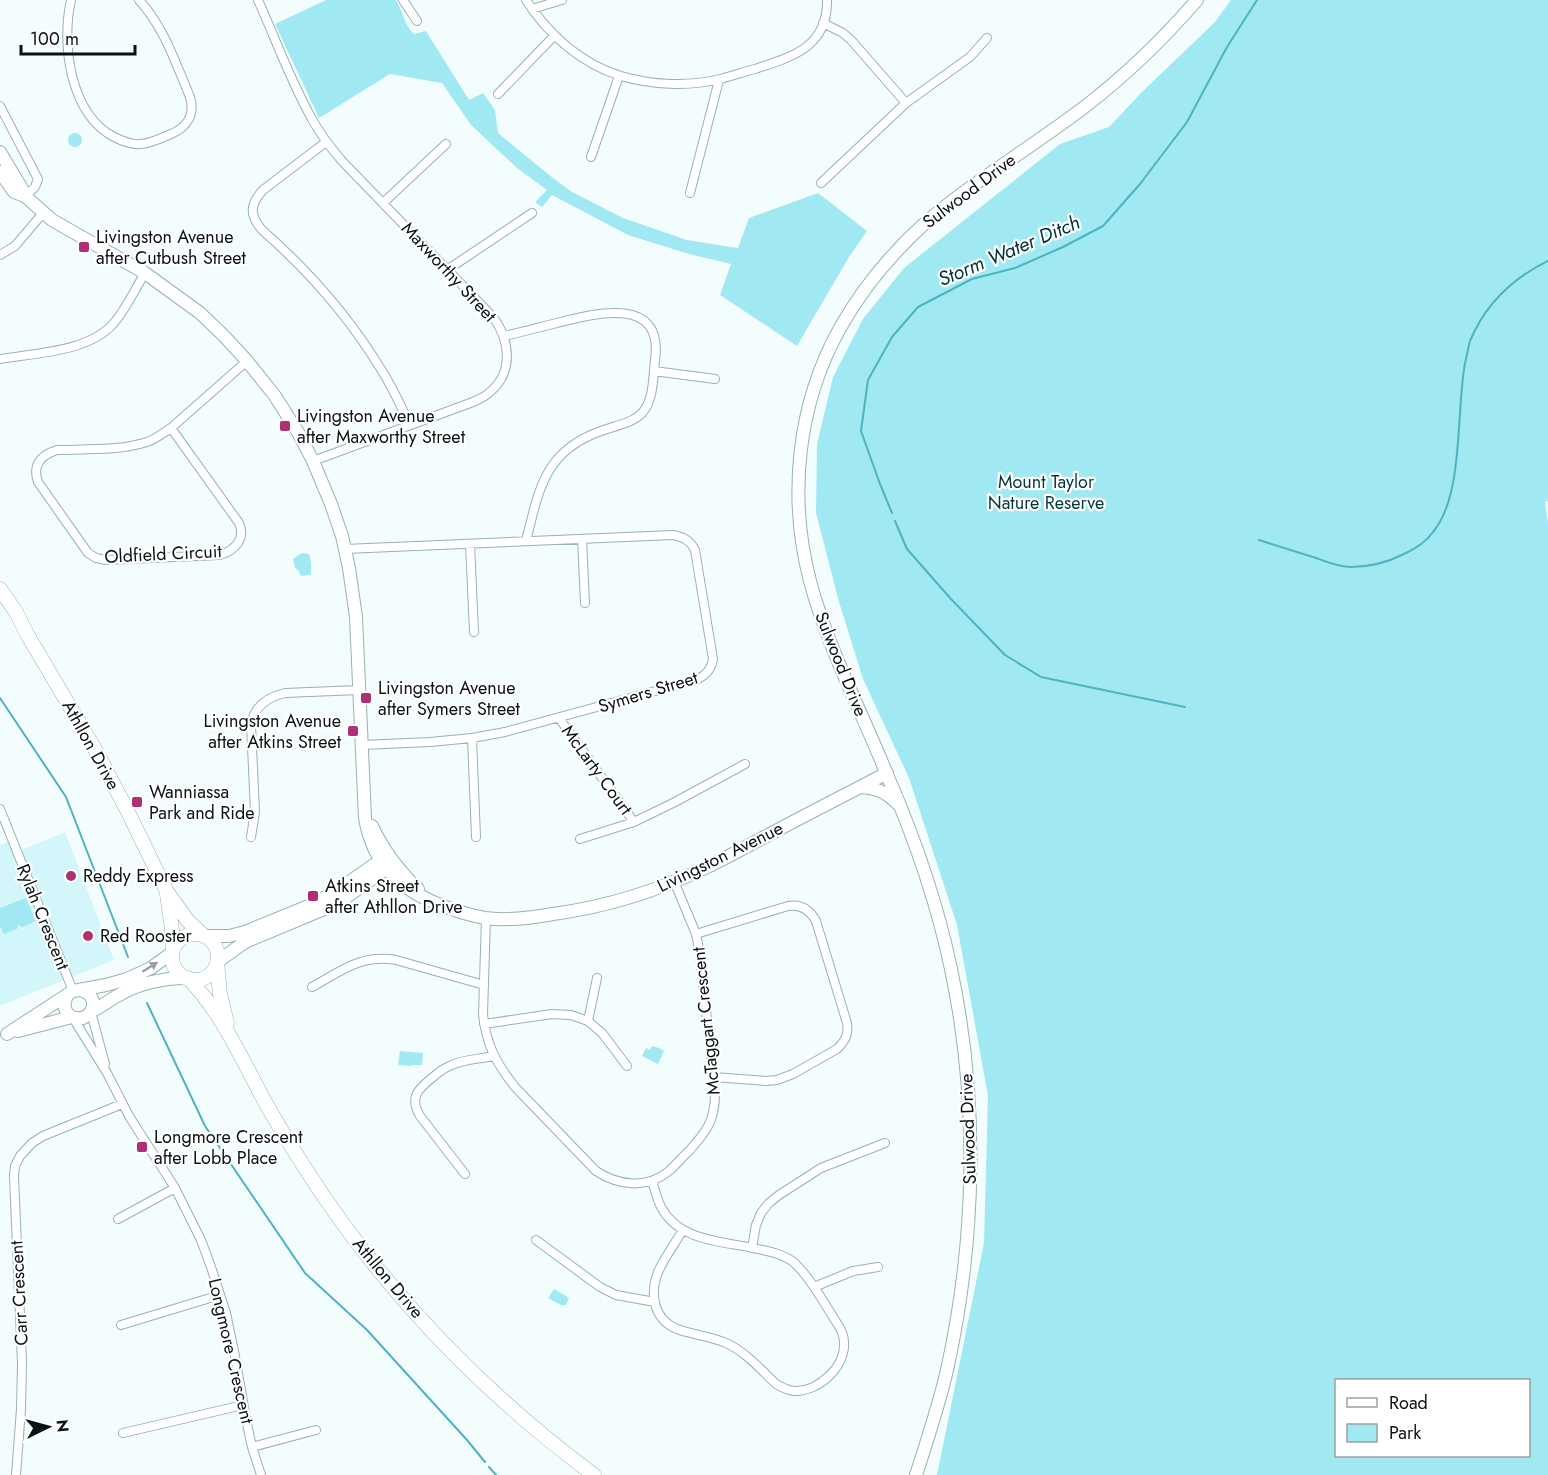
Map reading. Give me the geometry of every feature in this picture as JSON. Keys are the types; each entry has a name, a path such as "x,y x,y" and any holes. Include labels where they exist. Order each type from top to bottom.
{"main road":[{"name":"Athllon Drive","path":"0,589 16,612 96,751 166,892 188,921 203,935"},
{"name":"Athllon Drive","path":"0,599 27,634"},
{"name":"Athllon Drive","path":"166,892 173,952"},
{"path":"193,934 203,935 216,946 217,962 213,971 206,977 188,978 178,972 173,952 177,943 184,937 193,934"},
{"name":"Athllon Drive","path":"217,962 220,994 232,1039"},
{"name":"Athllon Drive","path":"188,978 208,1000 306,1169 354,1237 400,1294 474,1373 535,1428 594,1475"}],"street":[{"path":"71,0 68,28 69,52 73,76 83,105 95,122 112,135 125,142 141,144 175,132 184,126 192,114 192,106 159,27 139,0"},
{"name":"Maxworthy Street","path":"258,0 301,99 326,142 493,317 504,336 508,355 500,379 491,392 473,402 313,461"},
{"path":"403,0 417,21"},
{"path":"526,0 555,36 592,64 619,76 675,84 719,80 785,60 798,53 814,40 823,23 827,0"},
{"path":"532,9 562,0"},
{"name":"Sulwood Drive","path":"916,1475 946,1372 956,1318 967,1231 970,1184 969,1090 952,970 927,875 887,773 826,631 810,579 802,544 799,509 800,455 808,407 824,361 856,301 877,273 913,234 955,199 1087,105 1159,41 1197,0"},
{"path":"823,23 843,33 851,40 906,103"},
{"path":"498,94 555,36"},
{"path":"821,183 906,103 970,57 987,38"},
{"path":"591,157 619,76"},
{"path":"690,194 719,80"},
{"path":"0,106 38,179 35,187 25,196"},
{"path":"326,142 263,190 256,197 253,214 262,230 308,274 348,321 382,371 410,425"},
{"path":"383,203 446,144"},
{"name":"Livingston Avenue","path":"0,152 25,196 43,213 72,233 145,273 200,313 247,360 292,421 313,461 331,504 345,549 355,610 365,818 371,843 387,862 438,904"},
{"name":"Livingston Avenue","path":"1,175 14,192 25,196"},
{"path":"0,255 15,246 43,213"},
{"path":"447,270 532,213"},
{"path":"0,359 85,344 96,338 116,321 145,273"},
{"path":"504,336 585,316 625,313 645,322 654,333 657,347 650,396 643,412 630,421 581,440 555,462 539,490 526,541"},
{"name":"Oldfield Circuit","path":"171,428 239,523 242,530 238,544 232,550 220,555 106,560 96,558 88,553 38,482 35,475 39,461 57,450 117,447 147,442 171,428 247,360"},
{"path":"654,371 715,379"},
{"name":"Symers Street","path":"345,549 673,535 687,540 695,550 713,659 710,670 696,680 505,732 430,742 362,745"},
{"path":"582,539 585,603"},
{"path":"470,544 474,632"},
{"path":"251,837 255,812 251,725 255,712 265,701 285,693 359,690"},
{"name":"McLarty Court","path":"559,718 634,822"},
{"path":"472,738 476,837"},
{"name":"McLarty Court","path":"580,839 634,822 745,764"},
{"name":"Livingston Avenue","path":"364,793 371,823 387,862 400,884 438,904 467,914 486,918 523,918 575,911 625,898 674,881 705,868 887,773"},
{"path":"860,787 872,787 885,792 901,807"},
{"name":"Rylah Crescent","path":"0,809 74,992"},
{"path":"364,879 371,843"},
{"path":"217,962 246,942 345,898 364,879 387,862"},
{"path":"203,935 229,936 255,928 311,905 364,879 400,884"},
{"name":"McTaggart Crescent","path":"652,1181 670,1170 705,1133 712,1121 715,1108 714,1077 700,954 696,933 674,881"},
{"path":"696,933 788,906 794,905 806,909 816,921 847,1023 846,1039 837,1049 783,1079 766,1081 714,1077"},
{"path":"486,918 484,1024 494,1056 503,1072 596,1171 618,1183 632,1184 652,1181 661,1207 668,1217 683,1230 701,1238 776,1253 802,1270 840,1328 844,1344 843,1355 831,1374 814,1386 792,1391 783,1389 747,1356 724,1341 680,1330 662,1319 655,1302 655,1283 659,1270 683,1230"},
{"path":"4,1035 74,992 117,982 139,974 173,952"},
{"path":"312,987 364,960 383,958 484,985"},
{"path":"4,1035 72,1018 83,1018 115,997 148,982 188,978"},
{"path":"588,1021 597,978"},
{"path":"74,992 87,993 93,999 92,1012"},
{"path":"72,1018 66,1012 64,1005 74,992"},
{"name":"Longmore Crescent","path":"92,1012 107,1073"},
{"path":"484,1024 552,1014 571,1015 588,1021 602,1033 627,1066"},
{"name":"Longmore Crescent","path":"72,1018 107,1073 122,1104 175,1188 201,1240 220,1295 234,1351 252,1447 261,1475"},
{"path":"465,1174 420,1116 416,1109 415,1097 420,1087 452,1065 494,1056"},
{"name":"Carr Crescent","path":"15,1475 21,1409 22,1363 15,1166 27,1147 43,1136 122,1104"},
{"path":"752,1248 756,1225 761,1214 779,1195 821,1168 885,1143"},
{"path":"118,1219 175,1188"},
{"path":"536,1240 600,1287 616,1295 655,1302"},
{"path":"813,1287 853,1271 878,1267"},
{"path":"121,1325 220,1295"},
{"path":"123,1434 243,1405"},
{"path":"252,1447 316,1430"}],"shaded area":[{"path":"65,832 114,960 0,1006 0,845 15,839 21,850"}],"green space":[{"path":"326,0 396,0 414,34 426,31 469,100 483,93 495,110 498,133 572,192 623,218 687,240 738,248 749,218 818,193 867,231 849,257 797,346 720,295 731,264 628,235 552,195 542,207 535,202 547,190 517,168 471,125 442,83 390,74 319,118 275,24"},
{"name":"Mount Taylor Nature Reserve","path":"1231,0 1548,0 1548,501 1545,502 1548,523 1548,1475 937,1475 984,1243 988,1096 957,925 909,778 863,679 839,602 816,513 817,444 833,377 863,319 904,268 1060,144 1109,127 1215,22"},
{"path":"72,133 78,133 82,140 78,147 72,147 68,143 68,137"},
{"path":"302,553 309,554 311,575 301,576 295,568 293,559"},
{"path":"26,898 36,921 23,927 18,925 17,929 4,934 0,926 0,908"},
{"path":"652,1046 664,1051 658,1064 642,1056 646,1048 650,1050"},
{"path":"400,1051 423,1053 422,1065 398,1065"},
{"path":"554,1289 569,1298 566,1305 561,1305 548,1298"}],"waterway":[{"name":"Storm Water Ditch","path":"892,513 861,431 868,380 892,337 918,307 972,279 1015,268 1103,226 1140,184 1187,122 1227,47 1257,0"},
{"path":"1259,540 1333,564 1351,567 1371,565 1392,559 1412,550 1427,539 1443,516 1450,497 1457,452 1462,383 1470,341 1492,304 1512,284 1548,261"},
{"name":"Storm Water Ditch","path":"895,521 907,549 1005,655 1041,677 1185,707"},
{"path":"0,698 66,797 128,957"},
{"path":"147,1003 205,1126 305,1273 367,1330 485,1462"},
{"path":"489,1467 496,1475"}],"place":[{"name":"Livingston Avenue after Cutbush Street","path":"84,247"},
{"name":"Livingston Avenue after Maxworthy Street","path":"285,426"},
{"name":"Livingston Avenue after Symers Street","path":"366,698"},
{"name":"Livingston Avenue after Atkins Street","path":"353,731"},
{"name":"Wanniassa Park and Ride","path":"137,802"},
{"name":"Reddy Express","path":"71,876"},
{"name":"Atkins Street after Athllon Drive","path":"313,896"},
{"name":"Red Rooster","path":"88,936"},
{"name":"Longmore Crescent after Lobb Place","path":"142,1147"}]}
